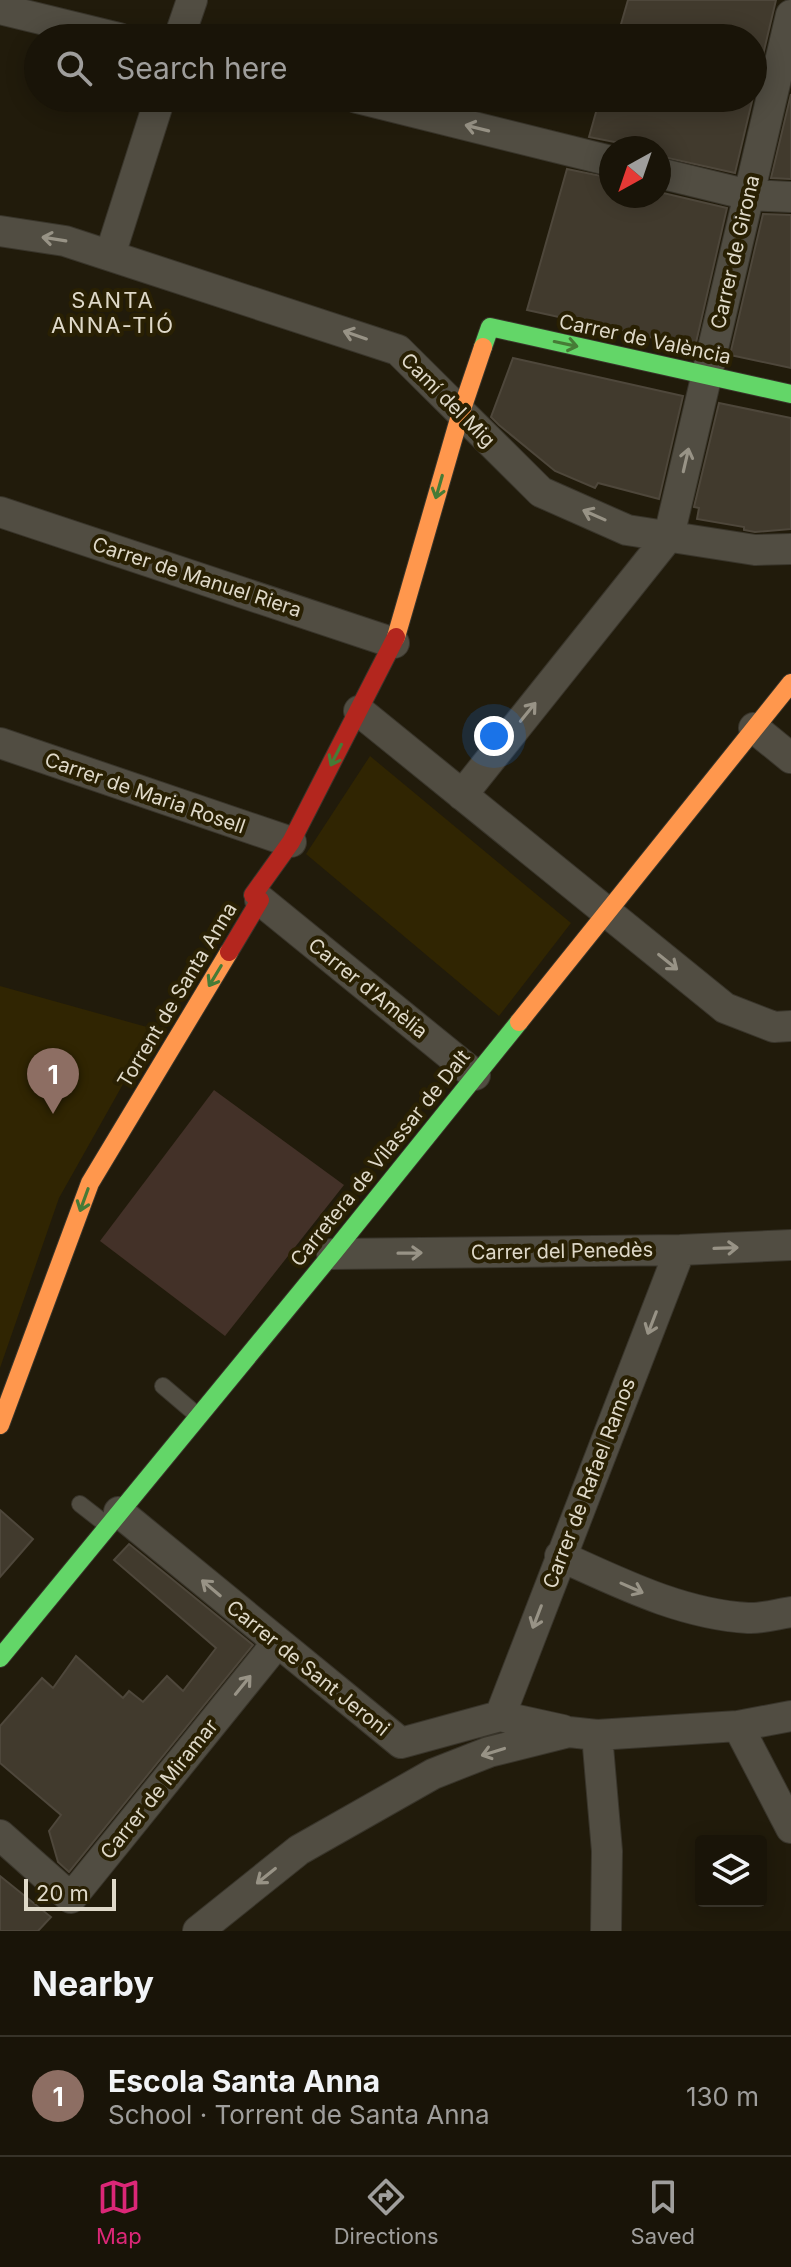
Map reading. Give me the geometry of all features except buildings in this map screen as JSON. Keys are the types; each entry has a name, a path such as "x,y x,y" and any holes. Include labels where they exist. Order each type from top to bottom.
{"street":[{"path":"184,24 192,0"},
{"path":"0,9 62,24"},
{"name":"Carrer de Girona","path":"669,536 791,15"},
{"path":"110,255 156,112"},
{"path":"413,112 599,158"},
{"path":"671,176 749,195 791,197"},
{"name":"Camí del Mig","path":"0,231 65,241 398,350 541,492 627,530 755,550 791,549"},
{"name":"Carrer de València","path":"490,327 791,394"},
{"name":"Torrent de Santa Anna","path":"0,1425 90,1183 260,900 253,895 291,842 394,643 461,412 490,327"},
{"name":"Carrer de Manuel Riera","path":"0,512 394,643"},
{"path":"462,795 669,536"},
{"name":"Carretera de Vilassar de Dalt","path":"0,1658 332,1254 791,683"},
{"path":"359,711 725,1008 774,1027 791,1026"},
{"path":"754,728 791,758"},
{"name":"Carrer de Maria Rosell","path":"0,743 291,842"},
{"name":"Carrer d'Amèlia","path":"260,900 475,1075"},
{"name":"Carrer del Penedès","path":"332,1254 680,1250 791,1245"},
{"name":"Carrer de Rafael Ramos","path":"500,1716 680,1250"},
{"name":"Carrer de Sant Jeroni","path":"114,1519 277,1643 401,1743 500,1716 583,1734"},
{"path":"560,1556 649,1596 700,1610 750,1618 791,1612"},
{"name":"Carrer de Miramar","path":"0,1835 71,1898 277,1643"},
{"path":"198,1931 299,1850 433,1774 489,1752 583,1734 738,1726 791,1716"},
{"path":"738,1726 791,1828"},
{"path":"583,1734 607,1851 606,1931"}],"lane":[{"path":"163,1386 198,1416"},
{"path":"80,1504 114,1519"}],"shaded area":[{"path":"370,756 571,923 499,1016 306,854"},
{"path":"0,986 154,1029 59,1198 0,1368"},
{"path":"214,1090 344,1185 225,1336 100,1241"}],"traffic: fast":[{"path":"483,347 490,327 791,394"},
{"path":"0,1658 519,1022"}],"traffic: slow":[{"path":"396,637 483,347"},
{"path":"519,1022 791,683"},
{"path":"0,1425 90,1183 229,952"}],"traffic: jam":[{"path":"229,952 260,900 253,895 291,842 396,637"}],"place":[{"name":"Escola Santa Anna","path":"53,1114"}],"district":[{"name":"SANTA ANNA-TIÓ","path":"113,312"}]}
